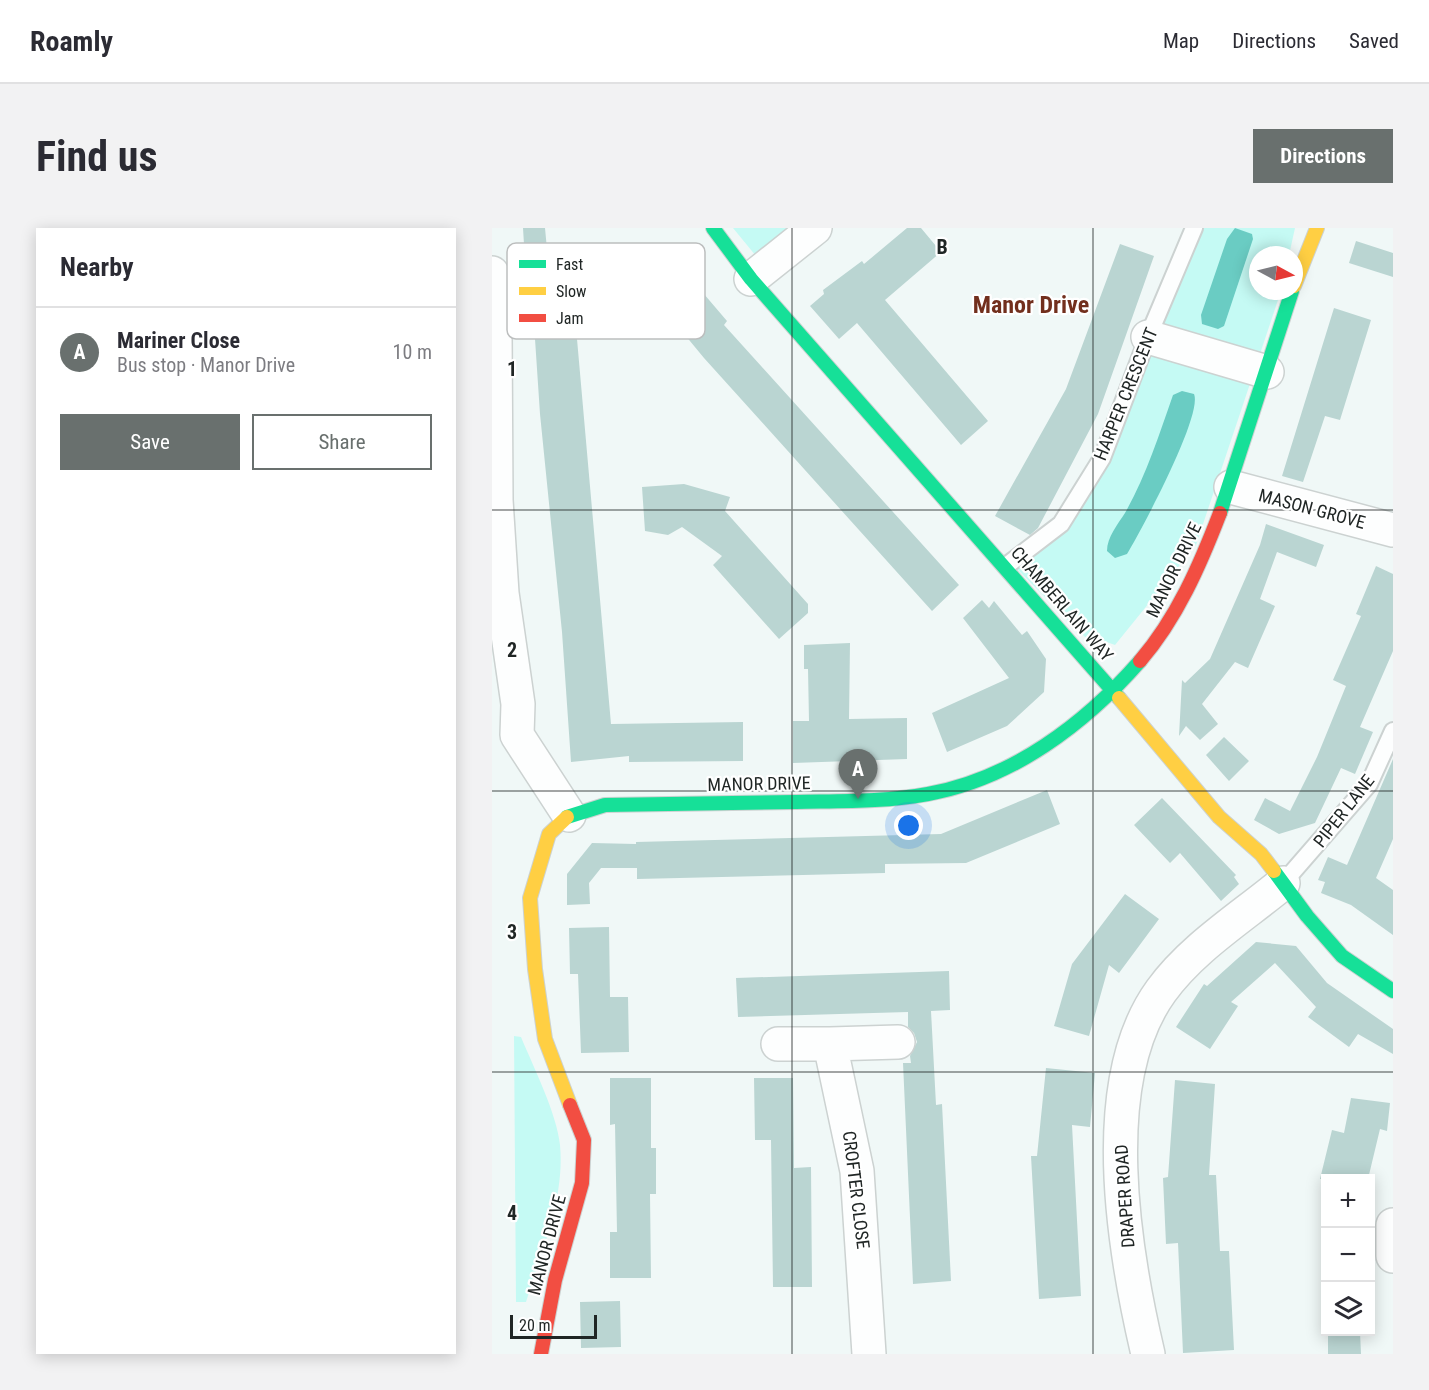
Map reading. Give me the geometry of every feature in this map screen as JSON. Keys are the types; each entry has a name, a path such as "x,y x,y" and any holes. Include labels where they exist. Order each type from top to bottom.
{"street":[{"name":"CHAMBERLAIN WAY","path":"713,228 751,279 1006,566 1198,789 1219,818 1261,854 1307,916 1342,956 1393,991"},
{"path":"751,279 815,228"},
{"path":"1303,263 1317,228"},
{"path":"492,273 495,332 496,500 502,593 518,704 505,737 569,815"},
{"name":"MANOR DRIVE","path":"541,1354 555,1280 582,1183 584,1140 545,1039 535,969 530,898 549,834 569,815 605,806 889,799 942,792 992,775 1019,761 1083,717 1113,690 1154,646 1172,618 1208,545 1231,487 1289,300"},
{"path":"1148,337 1267,372"},
{"name":"MASON GROVE","path":"1231,487 1393,530"},
{"name":"DRAPER ROAD","path":"1148,1354 1128,1255 1119,1144 1127,1082 1136,1045 1143,1021 1160,992 1180,967 1283,883"},
{"path":"778,1044 898,1042"},
{"name":"CROFTER CLOSE","path":"830,1044 857,1171 869,1354"},
{"path":"1393,1226 1393,1256"}],"lane":[{"name":"HARPER CRESCENT","path":"1006,566 1061,524 1097,467 1194,228"},
{"name":"PIPER LANE","path":"1283,883 1370,783 1393,731"}],"shaded area":[{"path":"733,228 788,228 756,256"},
{"path":"1200,228 1295,228 1291,246 1249,246 1249,300 1278,300 1196,545 1115,645 1098,639 1088,640 1014,566 1065,527"},
{"path":"514,1036 521,1037 550,1105 558,1133 561,1165 551,1225 526,1302 516,1302"}],"water":[{"path":"1235,228 1252,234 1253,239 1224,326 1218,329 1202,324 1201,315 1227,239"},
{"path":"1182,391 1194,394 1194,406 1180,448 1157,499 1127,554 1115,558 1107,551 1113,531 1139,485 1173,395"}],"building":[{"path":"523,228 545,228 546,243 524,243"},
{"path":"907,228 921,228 941,252 885,300 988,421 961,445 857,323 839,339 810,306 824,294 823,290 862,261 864,264"},
{"path":"1356,241 1393,253 1393,277 1349,263"},
{"path":"1120,244 1154,256 1098,414 1038,528 1030,535 995,516 1066,389"},
{"path":"705,295 727,321 724,325 959,585 932,611 688,339 705,339"},
{"path":"1334,308 1371,320 1340,420 1325,416 1303,482 1282,476"},
{"path":"535,339 577,339 611,724 743,722 743,761 629,762 629,756 571,762 562,632 540,414"},
{"path":"684,484 730,497 725,511 808,604 808,613 779,639 713,565 722,556 682,527 668,535 645,531 642,487"},
{"path":"1266,524 1324,545 1316,567 1277,552 1260,599 1275,606 1248,668 1235,662 1202,704 1218,724 1200,740 1186,726 1179,736 1182,680 1185,683 1210,659 1260,545"},
{"path":"1376,566 1393,574 1393,651 1360,727 1373,732 1355,774 1341,768 1315,823 1279,834 1254,820 1265,798 1290,811 1317,757 1346,686 1333,680 1361,616 1356,614"},
{"path":"982,600 989,608 994,601 1022,635 1027,631 1046,659 1044,692 1007,726 947,752 932,713 1009,678 963,618"},
{"path":"850,643 849,719 907,718 907,759 793,763 793,721 809,721 808,669 804,669 804,645"},
{"path":"1224,737 1249,761 1229,781 1206,755"},
{"path":"1393,759 1393,839 1376,878 1393,890 1393,935 1351,905 1321,893 1325,882 1318,880 1328,857 1347,865"},
{"path":"1047,790 1060,824 966,863 885,864 885,873 637,879 637,868 601,868 589,883 590,904 567,905 567,874 592,843 636,844 636,842 941,834"},
{"path":"1162,798 1236,875 1234,877 1239,884 1221,901 1180,853 1170,863 1134,825"},
{"path":"1125,894 1159,919 1119,973 1109,965 1089,1036 1054,1026 1072,964"},
{"path":"609,927 610,997 628,997 629,1052 581,1053 578,974 570,974 569,928"},
{"path":"1256,942 1296,946 1327,983 1393,1029 1393,1054 1358,1034 1349,1047 1308,1017 1316,1007 1275,963 1231,1002 1238,1006 1210,1049 1176,1027 1204,984 1207,986"},
{"path":"949,971 950,1010 931,1011 936,1105 942,1104 951,1281 913,1284 903,1063 911,1063 910,1056 917,1042 914,1033 908,1027 908,1012 738,1017 736,978"},
{"path":"1046,1068 1095,1073 1090,1127 1072,1125 1081,1296 1039,1299 1031,1156 1037,1156"},
{"path":"610,1078 651,1078 651,1148 656,1148 656,1194 650,1194 651,1278 610,1278 610,1232 617,1232 615,1124 610,1125"},
{"path":"754,1078 793,1078 794,1168 811,1167 812,1287 773,1287 771,1140 755,1140"},
{"path":"1175,1080 1215,1084 1209,1175 1216,1175 1220,1251 1229,1251 1234,1350 1183,1353 1178,1243 1166,1244 1163,1178 1168,1177"},
{"path":"1351,1098 1390,1103 1387,1131 1380,1129 1369,1174 1321,1174 1332,1130 1344,1133"},
{"path":"620,1301 621,1347 581,1348 580,1302"},
{"path":"1328,1336 1360,1336 1361,1354 1328,1354"}],"traffic: fast":[{"path":"713,228 751,279 1119,698"},
{"path":"1220,513 1289,300"},
{"path":"567,817 605,805 879,800 912,797 959,787 1017,762 1071,727 1119,684 1140,661"},
{"path":"1274,871 1307,916 1342,956 1393,991"}],"traffic: slow":[{"path":"1303,263 1317,228"},
{"path":"1119,698 1219,817 1261,854 1274,871"},
{"path":"567,817 549,834 530,898 535,969 545,1039 570,1105"}],"traffic: jam":[{"path":"1140,661 1176,609 1220,513"},
{"path":"541,1354 555,1280 582,1183 584,1140 570,1105"}],"place":[{"name":"Mariner Close","path":"858,799"}],"district":[{"name":"Manor Drive","path":"1031,305"}]}
